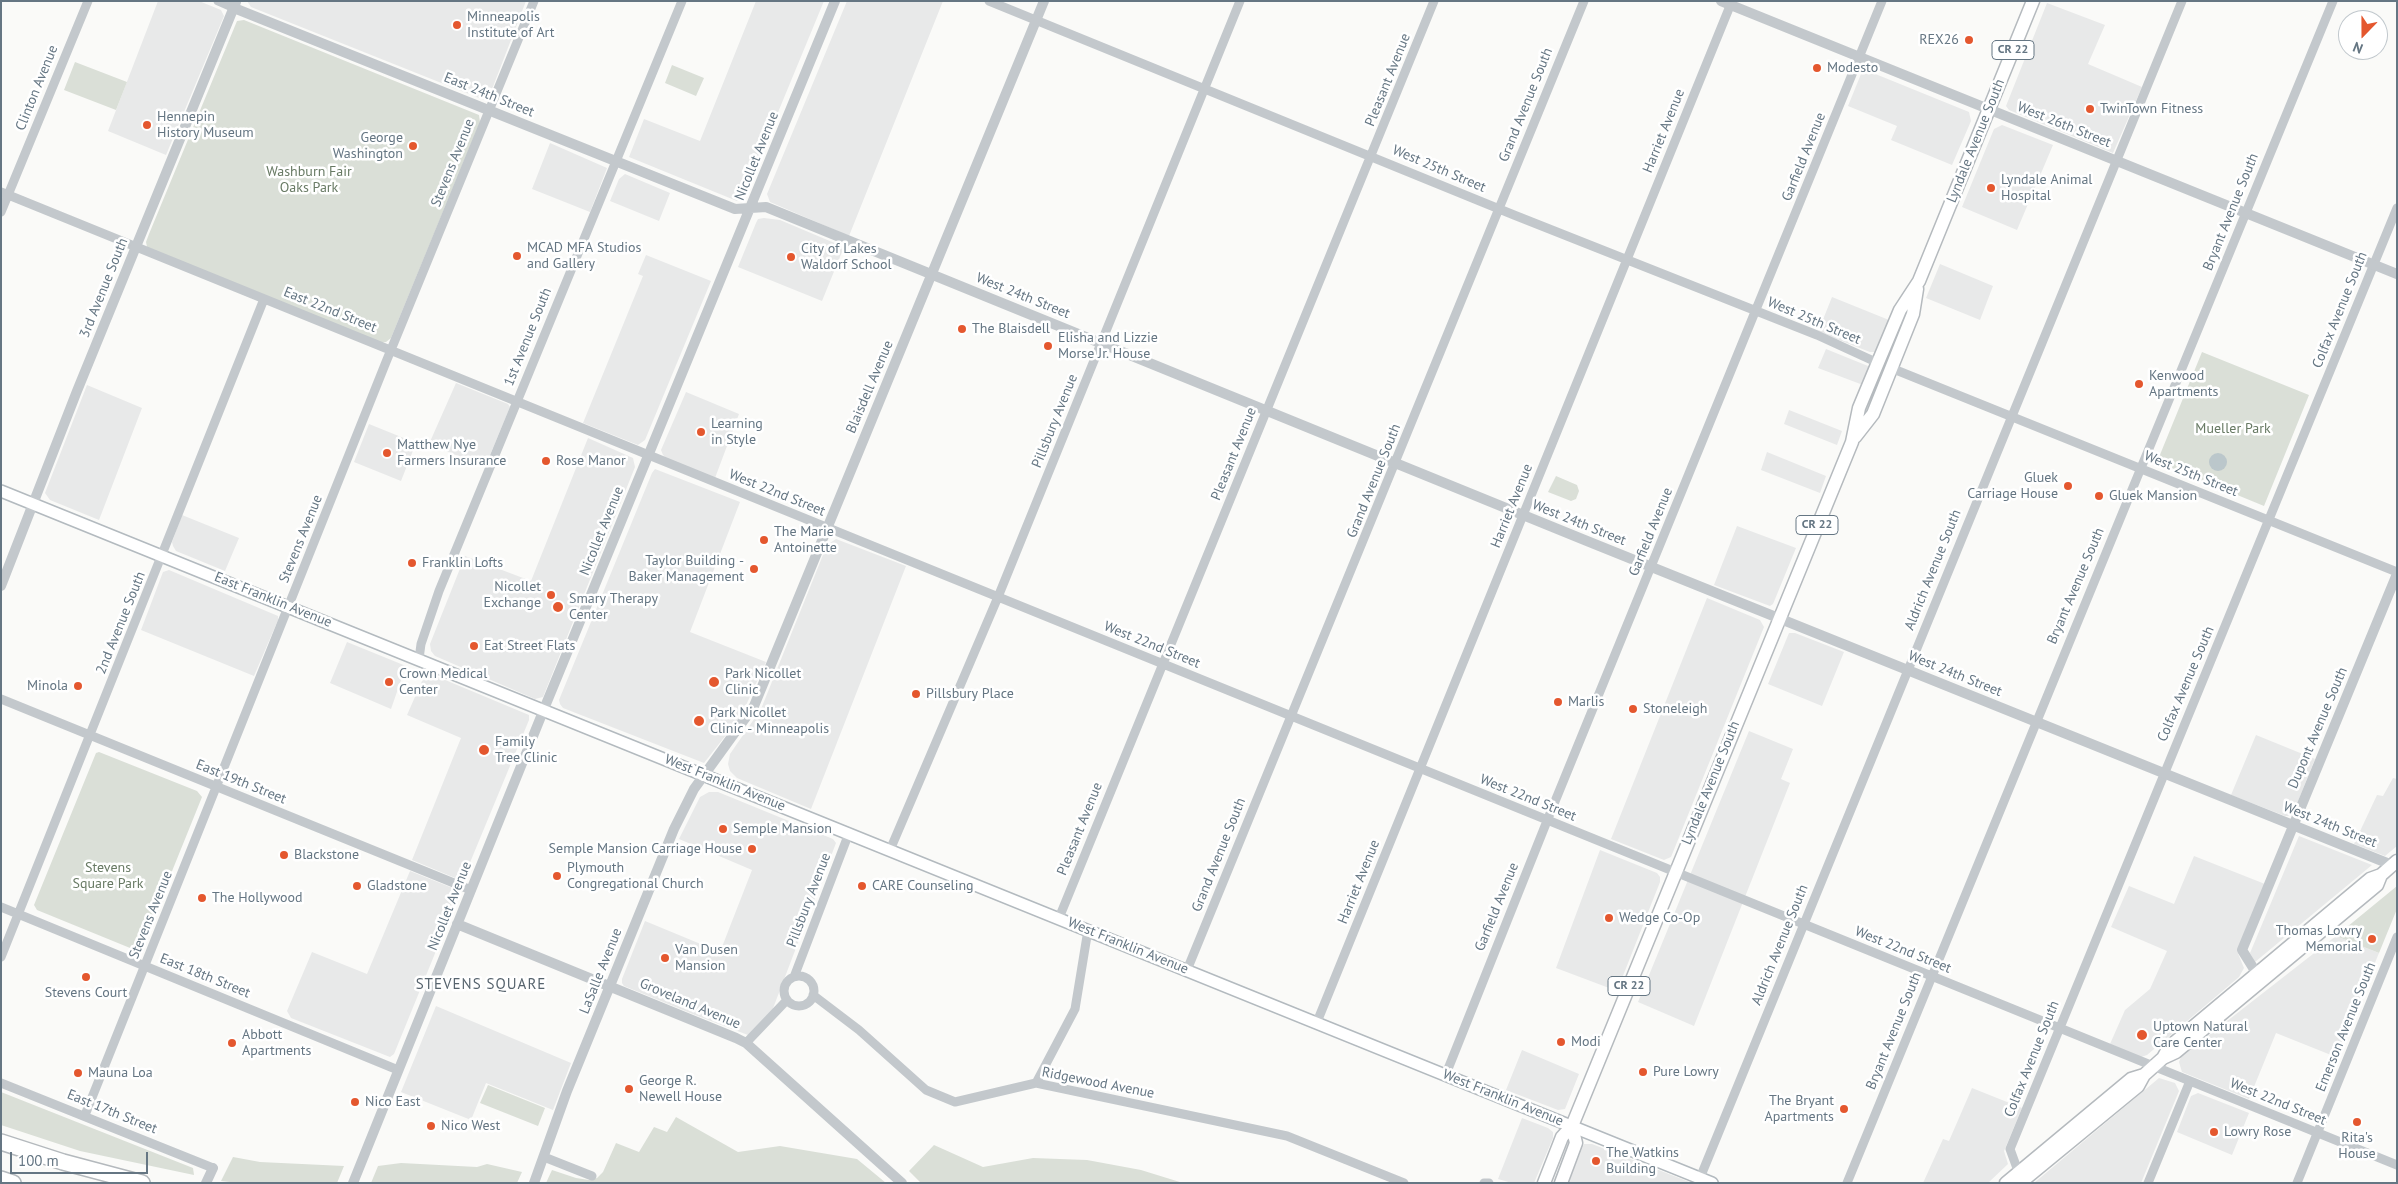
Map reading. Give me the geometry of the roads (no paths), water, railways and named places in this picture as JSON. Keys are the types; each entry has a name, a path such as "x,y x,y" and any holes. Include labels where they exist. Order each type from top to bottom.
{"highway":[{"path":"1,1137 97,1172"},
{"path":"1,1142 97,1172 142,1183"},
{"path":"2,1181 13,1183"}],"main road":[{"name":"Lyndale Avenue South","path":"1572,1126 1852,442 1859,408 1900,310 1919,281 2033,1"},
{"name":"Lyndale Avenue South","path":"1852,442 1872,414 1913,314 1919,281"},
{"name":"East Franklin Avenue","path":"1,491 544,710"},
{"name":"West Franklin Avenue","path":"544,710 1707,1181"},
{"path":"2159,1062 2169,1047 2370,879 2381,875 2395,864"},
{"path":"2006,1183 2020,1177 2138,1086 2144,1075 2159,1062 2176,1052 2377,885 2381,875"},
{"path":"1543,1180 1562,1137 1572,1126"},
{"path":"1561,1183 1576,1143 1572,1126"}],"street":[{"name":"Clinton Avenue","path":"1,212 5,193 88,1"},
{"name":"East 24th Street","path":"218,1 235,4 616,162 735,209 751,208"},
{"name":"Stevens Avenue","path":"85,1116 391,349 534,1"},
{"name":"1st Avenue South","path":"419,658 420,644 439,591 682,1"},
{"name":"Nicollet Avenue","path":"353,1183 544,710 835,1"},
{"name":"West 25th Street","path":"989,1 1756,311 1878,363"},
{"name":"Blaisdell Avenue","path":"706,775 754,706 1044,1"},
{"name":"Pillsbury Avenue","path":"890,850 998,597 1240,1"},
{"name":"Pleasant Avenue","path":"1059,918 1434,1"},
{"name":"Grand Avenue South","path":"1187,970 1396,464 1498,208 1584,1"},
{"name":"West 26th Street","path":"1721,1 1732,3 1859,57 2397,274"},
{"name":"Garfield Avenue","path":"1446,1074 1547,821 1882,1"},
{"name":"Aldrich Avenue South","path":"1707,1181 1803,924 2182,1"},
{"name":"Bryant Avenue South","path":"1847,1183 2333,1"},
{"name":"Harriet Avenue","path":"1317,1022 1732,3"},
{"name":"3rd Avenue South","path":"1,586 235,4"},
{"name":"East 22nd Street","path":"5,193 648,455"},
{"name":"West 24th Street","path":"751,208 766,207 1102,342 1396,464 2293,825 2395,864"},
{"name":"Colfax Avenue South","path":"2020,1177 2010,1148 2397,208"},
{"name":"2nd Avenue South","path":"1,957 91,736 162,556 167,538 264,298"},
{"name":"West 25th Street","path":"1891,368 2012,415 2397,573"},
{"name":"West 22nd Street","path":"648,455 2060,1028 2159,1062 2190,1081 2397,1165"},
{"name":"Dupont Avenue South","path":"2257,974 2242,950 2397,573"},
{"name":"East 19th Street","path":"1,699 471,890"},
{"name":"LaSalle Avenue","path":"534,1183 610,986 674,829 694,789 706,775"},
{"name":"Pillsbury Avenue","path":"794,977 850,833"},
{"name":"East 18th Street","path":"1,908 398,1070"},
{"name":"Groveland Avenue","path":"457,924 746,1044 902,1183"},
{"path":"1036,1083 1075,1009 1088,930"},
{"name":"Emerson Avenue South","path":"2297,1183 2397,938"},
{"path":"794,977 804,977 814,988 809,1002 800,1006 787,1000 784,987 794,977"},
{"name":"Ridgewood Avenue","path":"813,995 858,1030 926,1090 955,1102 1036,1083 1287,1136 1404,1183"},
{"path":"746,1044 787,1000"},
{"path":"2148,1183 2190,1081"},
{"name":"East 17th Street","path":"1,1083 85,1116 212,1171"},
{"path":"544,1157 592,1176"},
{"path":"206,1183 212,1171"},
{"path":"1484,1183 1489,1183"}],"place":[{"name":"Minneapolis Institute of Art","path":"457,25"},
{"name":"REX26","path":"1969,40"},
{"name":"Modesto","path":"1817,68"},
{"name":"TwinTown Fitness","path":"2090,109"},
{"name":"Hennepin History Museum","path":"147,125"},
{"name":"George Washington","path":"413,146"},
{"name":"Lyndale Animal Hospital","path":"1991,188"},
{"name":"MCAD MFA Studios and Gallery","path":"517,256"},
{"name":"City of Lakes Waldorf School","path":"791,257"},
{"name":"The Blaisdell","path":"962,329"},
{"name":"Elisha and Lizzie Morse Jr. House","path":"1048,346"},
{"name":"Kenwood Apartments","path":"2139,384"},
{"name":"Learning in Style","path":"701,432"},
{"name":"Matthew Nye Farmers Insurance","path":"387,453"},
{"name":"Rose Manor","path":"546,461"},
{"name":"Gluek Carriage House","path":"2068,486"},
{"name":"Gluek Mansion","path":"2099,496"},
{"name":"The Marie Antoinette","path":"764,540"},
{"name":"Franklin Lofts","path":"412,563"},
{"name":"Taylor Building - Baker Management","path":"754,569"},
{"name":"Nicollet Exchange","path":"551,595"},
{"name":"Smary Therapy Center","path":"558,607"},
{"name":"Eat Street Flats","path":"474,646"},
{"name":"Crown Medical Center","path":"389,682"},
{"name":"Park Nicollet Clinic","path":"714,682"},
{"name":"Minola","path":"78,686"},
{"name":"Pillsbury Place","path":"916,694"},
{"name":"Marlis","path":"1558,702"},
{"name":"Stoneleigh","path":"1633,709"},
{"name":"Park Nicollet Clinic - Minneapolis","path":"699,721"},
{"name":"Family Tree Clinic","path":"484,750"},
{"name":"Semple Mansion","path":"723,829"},
{"name":"Semple Mansion Carriage House","path":"752,849"},
{"name":"Blackstone","path":"284,855"},
{"name":"Plymouth Congregational Church","path":"557,876"},
{"name":"Gladstone","path":"357,886"},
{"name":"CARE Counseling","path":"862,886"},
{"name":"The Hollywood","path":"202,898"},
{"name":"Wedge Co-Op","path":"1609,918"},
{"name":"Thomas Lowry Memorial","path":"2372,939"},
{"name":"Van Dusen Mansion","path":"665,958"},
{"name":"Stevens Court","path":"86,977"},
{"name":"Uptown Natural Care Center","path":"2142,1035"},
{"name":"Modi","path":"1561,1042"},
{"name":"Abbott Apartments","path":"232,1043"},
{"name":"Pure Lowry","path":"1643,1072"},
{"name":"Mauna Loa","path":"78,1073"},
{"name":"George R. Newell House","path":"629,1089"},
{"name":"Nico East","path":"355,1102"},
{"name":"The Bryant Apartments","path":"1844,1109"},
{"name":"Rita's House","path":"2357,1122"},
{"name":"Nico West","path":"431,1126"},
{"name":"Lowry Rose","path":"2214,1132"},
{"name":"The Watkins Building","path":"1596,1161"}],"district":[{"name":"STEVENS SQUARE","path":"481,985"}],"park label":[{"name":"Washburn Fair Oaks Park","path":"309,180"},
{"name":"Mueller Park","path":"2233,429"},
{"name":"Stevens Square Park","path":"108,876"}]}
